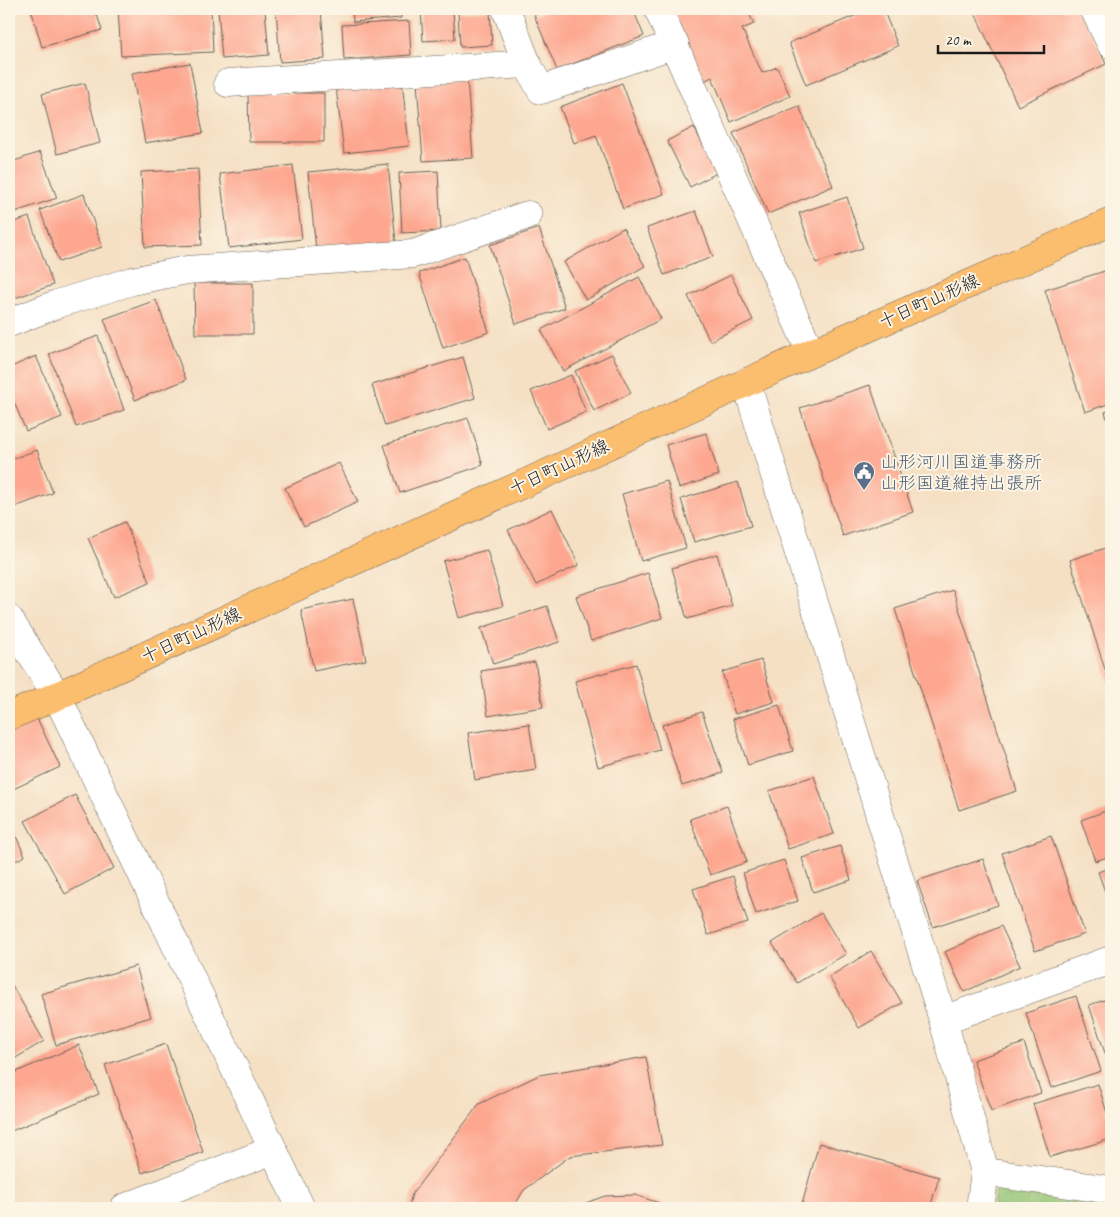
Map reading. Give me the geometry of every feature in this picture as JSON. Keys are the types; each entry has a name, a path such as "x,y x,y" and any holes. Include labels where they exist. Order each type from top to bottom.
{"main road":[{"name":"十日町山形線","path":"9,716 57,696 811,352 1111,222"}],"street":[{"path":"506,9 527,64 541,90 675,44"},
{"path":"658,9 811,352"},
{"path":"1094,9 1111,44"},
{"path":"228,83 527,64"},
{"path":"9,323 57,304 132,281 187,270 413,254 528,215"},
{"path":"746,382 943,1020 985,1172 980,1208"},
{"path":"9,619 57,696 301,1208"},
{"path":"943,1020 1111,960"},
{"path":"124,1208 273,1150"},
{"path":"985,1172 1111,1190"}],"green space":[{"path":"995,1188 1111,1208 993,1208"}],"building":[{"path":"31,9 95,9 102,30 42,47"},
{"path":"118,9 211,9 213,52 121,56"},
{"path":"218,9 265,9 269,55 222,59"},
{"path":"276,9 321,9 325,59 280,62"},
{"path":"352,9 400,9 401,18 353,22"},
{"path":"421,9 453,9 455,39 423,41"},
{"path":"551,9 633,9 644,36 557,70 534,15"},
{"path":"670,9 747,9 754,24 742,29 762,73 777,67 790,96 731,122 712,77 702,82"},
{"path":"871,9 883,9 898,46 806,85 789,43"},
{"path":"973,9 1080,9 1106,64 1018,106"},
{"path":"490,10 492,45 460,47 458,12"},
{"path":"409,21 411,55 344,60 342,25"},
{"path":"190,63 203,133 145,143 132,73"},
{"path":"467,78 473,158 423,161 417,82"},
{"path":"402,81 409,146 344,153 336,88"},
{"path":"85,83 100,143 57,154 42,94"},
{"path":"622,83 664,194 623,209 596,135 574,143 560,107"},
{"path":"248,93 324,93 324,142 249,142"},
{"path":"799,106 833,186 768,214 733,133"},
{"path":"694,127 717,173 690,187 667,141"},
{"path":"40,152 57,198 9,214 9,163"},
{"path":"388,164 396,242 316,250 308,172"},
{"path":"293,165 302,239 229,248 220,174"},
{"path":"198,169 202,245 145,247 141,172"},
{"path":"438,171 441,231 402,233 399,173"},
{"path":"84,194 102,247 59,262 40,210"},
{"path":"847,197 863,248 816,263 799,213"},
{"path":"696,211 713,257 664,275 647,228"},
{"path":"29,217 53,285 9,300 9,224"},
{"path":"539,228 565,308 516,324 490,245"},
{"path":"623,228 645,266 586,300 564,262"},
{"path":"465,257 489,332 443,348 419,273"},
{"path":"1111,269 1111,403 1085,412 1045,290"},
{"path":"731,275 753,320 710,341 688,296"},
{"path":"639,277 661,319 563,371 541,330"},
{"path":"194,283 253,283 253,334 195,334"},
{"path":"156,300 186,380 135,400 104,319"},
{"path":"98,336 124,410 76,427 49,354"},
{"path":"612,354 631,393 594,411 575,371"},
{"path":"36,356 62,417 26,431 9,390 9,368"},
{"path":"463,357 475,398 385,426 372,385"},
{"path":"571,375 586,412 547,429 531,391"},
{"path":"870,385 913,512 843,536 800,408"},
{"path":"1111,410 1111,431 1105,412"},
{"path":"468,418 483,465 400,493 384,445"},
{"path":"706,433 719,475 679,488 666,445"},
{"path":"37,450 53,493 9,509 9,460"},
{"path":"339,463 358,502 304,527 285,488"},
{"path":"667,481 686,548 641,561 622,494"},
{"path":"738,482 751,526 694,542 681,499"},
{"path":"552,509 579,565 536,585 508,530"},
{"path":"125,522 150,582 114,597 88,538"},
{"path":"1111,546 1111,688 1070,560"},
{"path":"487,550 503,606 459,618 443,561"},
{"path":"717,554 732,606 687,619 672,568"},
{"path":"648,573 662,618 591,641 576,596"},
{"path":"953,590 1017,791 959,810 895,609"},
{"path":"353,599 366,660 314,671 301,610"},
{"path":"547,606 559,642 493,664 481,628"},
{"path":"761,660 774,702 735,714 722,672"},
{"path":"535,662 543,707 488,716 481,671"},
{"path":"636,664 660,750 598,767 575,681"},
{"path":"779,705 793,751 748,765 733,719"},
{"path":"702,712 723,773 682,786 662,725"},
{"path":"36,716 60,767 9,791 9,729"},
{"path":"529,724 536,770 475,780 468,733"},
{"path":"814,776 834,834 788,849 769,791"},
{"path":"75,795 114,868 65,894 25,821"},
{"path":"727,806 747,862 710,875 690,819"},
{"path":"1111,809 1111,856 1095,861 1081,820"},
{"path":"9,821 25,856 9,864"},
{"path":"1051,836 1085,934 1035,951 1002,853"},
{"path":"840,846 851,880 813,892 802,858"},
{"path":"983,859 998,905 933,927 917,881"},
{"path":"784,860 798,901 756,914 743,873"},
{"path":"1111,867 1111,908 1098,872"},
{"path":"733,876 748,923 708,935 693,889"},
{"path":"821,913 846,954 797,983 772,943"},
{"path":"1001,926 1020,966 964,992 945,952"},
{"path":"871,951 902,1003 859,1028 829,977"},
{"path":"136,966 151,1017 56,1045 41,994"},
{"path":"9,980 44,1041 9,1062"},
{"path":"1076,996 1101,1071 1051,1088 1026,1013"},
{"path":"1111,998 1111,1071 1089,1005"},
{"path":"1024,1043 1041,1093 991,1111 973,1060"},
{"path":"166,1044 203,1152 142,1173 105,1065"},
{"path":"79,1045 99,1094 9,1132 9,1075"},
{"path":"646,1057 662,1145 570,1156 524,1190 513,1208 408,1208 412,1194 479,1104 539,1075"},
{"path":"1098,1084 1111,1126 1111,1139 1050,1157 1033,1104"},
{"path":"819,1143 939,1177 930,1208 801,1208"},
{"path":"635,1195 662,1204 668,1208 572,1208 605,1196"}],"place":[{"name":"山形河川国道事務所 山形国道維持出張所","path":"864,491"}]}
